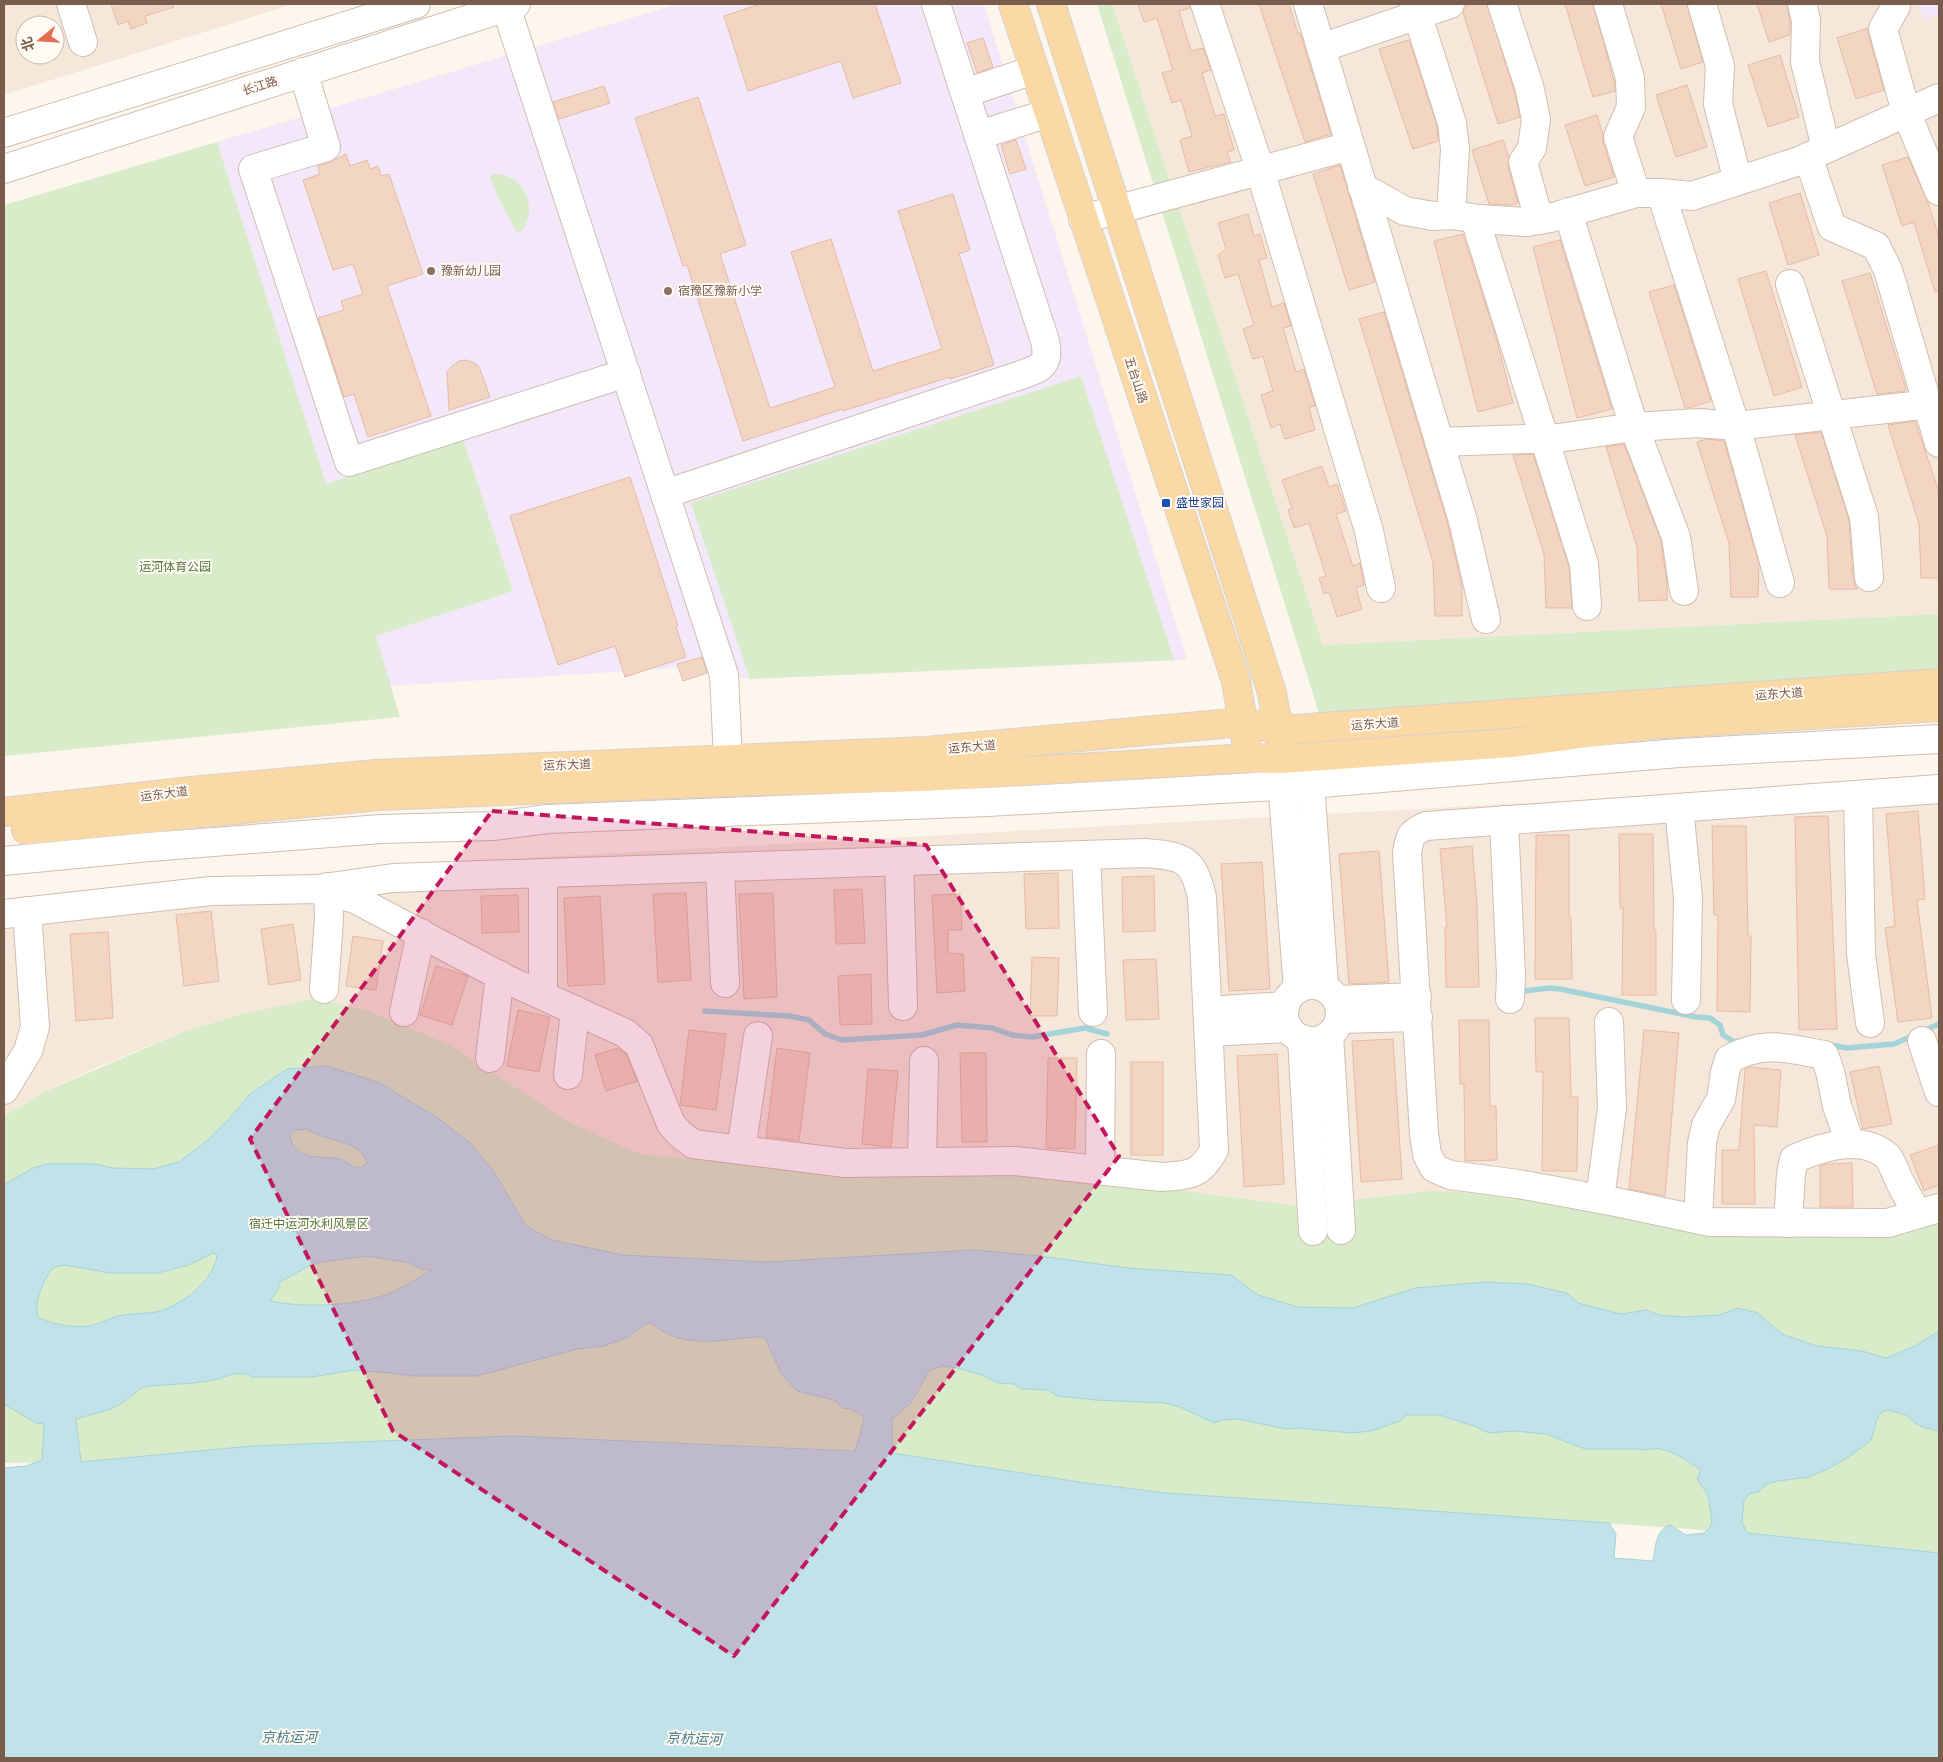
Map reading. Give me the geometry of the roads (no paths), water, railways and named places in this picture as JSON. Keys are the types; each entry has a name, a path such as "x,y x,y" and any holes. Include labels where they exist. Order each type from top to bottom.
{"main road":[{"name":"五台山路","path":"1012,4 1236,681 1249,758"},
{"path":"1051,4 1272,693 1274,709 1281,730 1282,772"},
{"name":"运东大道","path":"4,812 52,808 192,790 376,774 927,751 1243,722 1281,730 1939,683"},
{"name":"运东大道","path":"4,831 378,796 728,782 921,777 1249,758 1282,772 1308,757 1511,743 1648,725 1939,707"}],"street":[{"path":"71,4 83,42"},
{"path":"4,133 416,4"},
{"path":"665,494 1021,376 1036,370 1044,364 1047,353 1045,341 936,4"},
{"path":"1205,4 1260,172 1369,531 1381,588"},
{"path":"1308,4 1463,521 1486,619"},
{"path":"1321,48 1416,10 1450,4"},
{"path":"1502,4 1529,86 1536,119 1532,148 1523,162 1539,220"},
{"path":"1608,4 1630,78 1631,107 1618,137 1648,193 1736,426 1780,583"},
{"path":"1702,4 1720,66 1718,104 1738,181"},
{"path":"1802,4 1806,20 1806,62 1817,153 1832,227 1876,246 1888,270 1934,403 1939,443"},
{"path":"1896,4 1883,29 1906,112 1939,191"},
{"path":"511,5 626,373 724,675 728,758"},
{"name":"长江路","path":"4,169 511,5"},
{"path":"1416,10 1452,123 1463,216 1546,439 1584,564 1587,606"},
{"path":"965,93 1034,70"},
{"path":"303,72 326,147 253,169 348,462 626,373"},
{"path":"1362,188 1405,211 1433,216 1463,216 1527,222 1648,193 1692,196 1817,153 1939,98"},
{"path":"978,135 1048,113"},
{"path":"1083,219 1350,146"},
{"path":"1568,212 1634,427 1676,537 1684,591"},
{"path":"1790,284 1864,518 1869,577"},
{"path":"1439,442 1546,439 1634,427 1698,423 1736,426 1934,403"},
{"path":"4,861 149,847 381,829 493,826 548,819 647,814 988,802 1282,772 1310,784 1679,753 1939,739"},
{"path":"1308,757 1313,1013 1313,1231"},
{"path":"1282,772 1341,1230"},
{"path":"1929,1211 1888,1223 1788,1224 1710,1222 1510,1182 1450,1175 1434,1168 1427,1154 1424,1134 1407,853 1409,839 1415,831 1426,826 1939,789"},
{"path":"1858,795 1861,954 1870,1024"},
{"path":"1679,808 1688,898 1686,1000"},
{"path":"1504,820 1511,975 1510,999"},
{"path":"4,1090 28,1051 35,1027 15,913 211,892 324,889 393,878 1145,853 1172,856 1186,862 1195,873 1202,898 1214,1150 1207,1164 1197,1171 1184,1175 1161,1177 1014,1161 845,1163 693,1144 671,1124 639,1045 624,1033 500,975 356,898 324,889"},
{"path":"1086,855 1093,1012"},
{"path":"899,861 903,1006"},
{"path":"720,867 725,983"},
{"path":"542,995 543,873"},
{"path":"324,889 329,919 324,989"},
{"path":"404,1012 421,934"},
{"path":"490,1058 500,975"},
{"path":"1208,1022 1417,1007"},
{"path":"568,1075 575,1010"},
{"path":"1600,1199 1612,1108 1608,1022"},
{"path":"741,1150 758,1036"},
{"path":"1922,1041 1939,1092"},
{"path":"1698,1219 1702,1143 1706,1125 1721,1099 1729,1059 1745,1050 1772,1046 1824,1055 1830,1071 1837,1106 1850,1144"},
{"path":"1100,1170 1102,1054"},
{"path":"922,1162 924,1061"},
{"path":"1788,1224 1791,1174 1794,1158 1808,1152 1850,1144 1873,1146 1888,1157 1900,1184 1929,1211"}],"water":[{"name":"京杭运河","path":"327,1066 380,1083 438,1118 470,1143 494,1172 526,1226 552,1240 622,1255 767,1262 974,1250 1040,1256 1128,1268 1231,1275 1258,1295 1298,1307 1353,1308 1415,1288 1485,1282 1527,1284 1567,1293 1578,1303 1621,1314 1647,1310 1659,1315 1683,1317 1719,1315 1738,1308 1758,1313 1782,1334 1817,1346 1862,1351 1886,1358 1917,1345 1939,1331 1939,1434 1935,1430 1915,1423 1906,1415 1887,1410 1882,1412 1877,1419 1871,1440 1850,1456 1828,1469 1809,1477 1767,1484 1760,1491 1749,1494 1744,1501 1742,1522 1747,1533 1939,1553 1939,1758 4,1758 4,1468 26,1466 42,1460 44,1424 36,1423 4,1404 4,1185 33,1168 47,1164 95,1164 113,1168 153,1169 179,1162 208,1140 250,1094 287,1069","holes":["306,1129 350,1145 361,1152 367,1163 361,1168 357,1168 339,1159 309,1156 302,1153 292,1144 290,1135 296,1130","213,1253 217,1255 215,1264 203,1283 185,1298 165,1309 156,1312 118,1316 81,1327 57,1324 38,1317 37,1305 40,1291 54,1267 65,1265 110,1273 158,1273 189,1265","367,1256 410,1263 420,1269 431,1270 395,1291 355,1302 297,1305 270,1301 278,1290 280,1282 314,1263","651,1323 670,1335 690,1340 711,1341 749,1337 765,1338 782,1375 797,1391 834,1400 843,1408 850,1409 861,1415 864,1420 855,1451 513,1436 252,1446 81,1462 76,1419 111,1409 124,1402 140,1389 149,1386 195,1383 219,1379 233,1374 246,1374 252,1377 312,1377 353,1370 413,1376 477,1376 577,1349 604,1346 628,1337 645,1324","942,1366 958,1368 982,1375 998,1383 1014,1384 1022,1389 1049,1390 1057,1396 1095,1400 1164,1403 1180,1407 1214,1423 1222,1420 1238,1419 1286,1429 1297,1428 1351,1433 1371,1431 1400,1421 1406,1415 1439,1415 1474,1426 1489,1433 1514,1431 1546,1434 1585,1449 1666,1450 1701,1470 1697,1479 1708,1495 1712,1520 1711,1526 1704,1533 1686,1535 1670,1525 1665,1528 1661,1531 1657,1540 1653,1561 1614,1558 1616,1534 1609,1523 1166,1493 1086,1483 892,1453 892,1419 911,1403 929,1371"]}],"waterway":[{"path":"1524,991 1549,988 1560,989 1696,1017 1710,1018 1720,1025 1723,1035 1734,1042 1740,1041"},
{"path":"705,1011 789,1016 809,1020 825,1034 842,1040 922,1035 957,1025 992,1028 1012,1035 1032,1037 1085,1028 1107,1034"},
{"path":"1826,1044 1847,1048 1894,1044 1939,1024"}],"place":[{"name":"豫新幼儿园","path":"431,271"},
{"name":"宿豫区豫新小学","path":"668,291"},
{"name":"盛世家园","path":"1166,503"}],"park label":[{"name":"运河体育公园","path":"175,567"},
{"name":"宿迁中运河水利风景区","path":"309,1224"}]}
